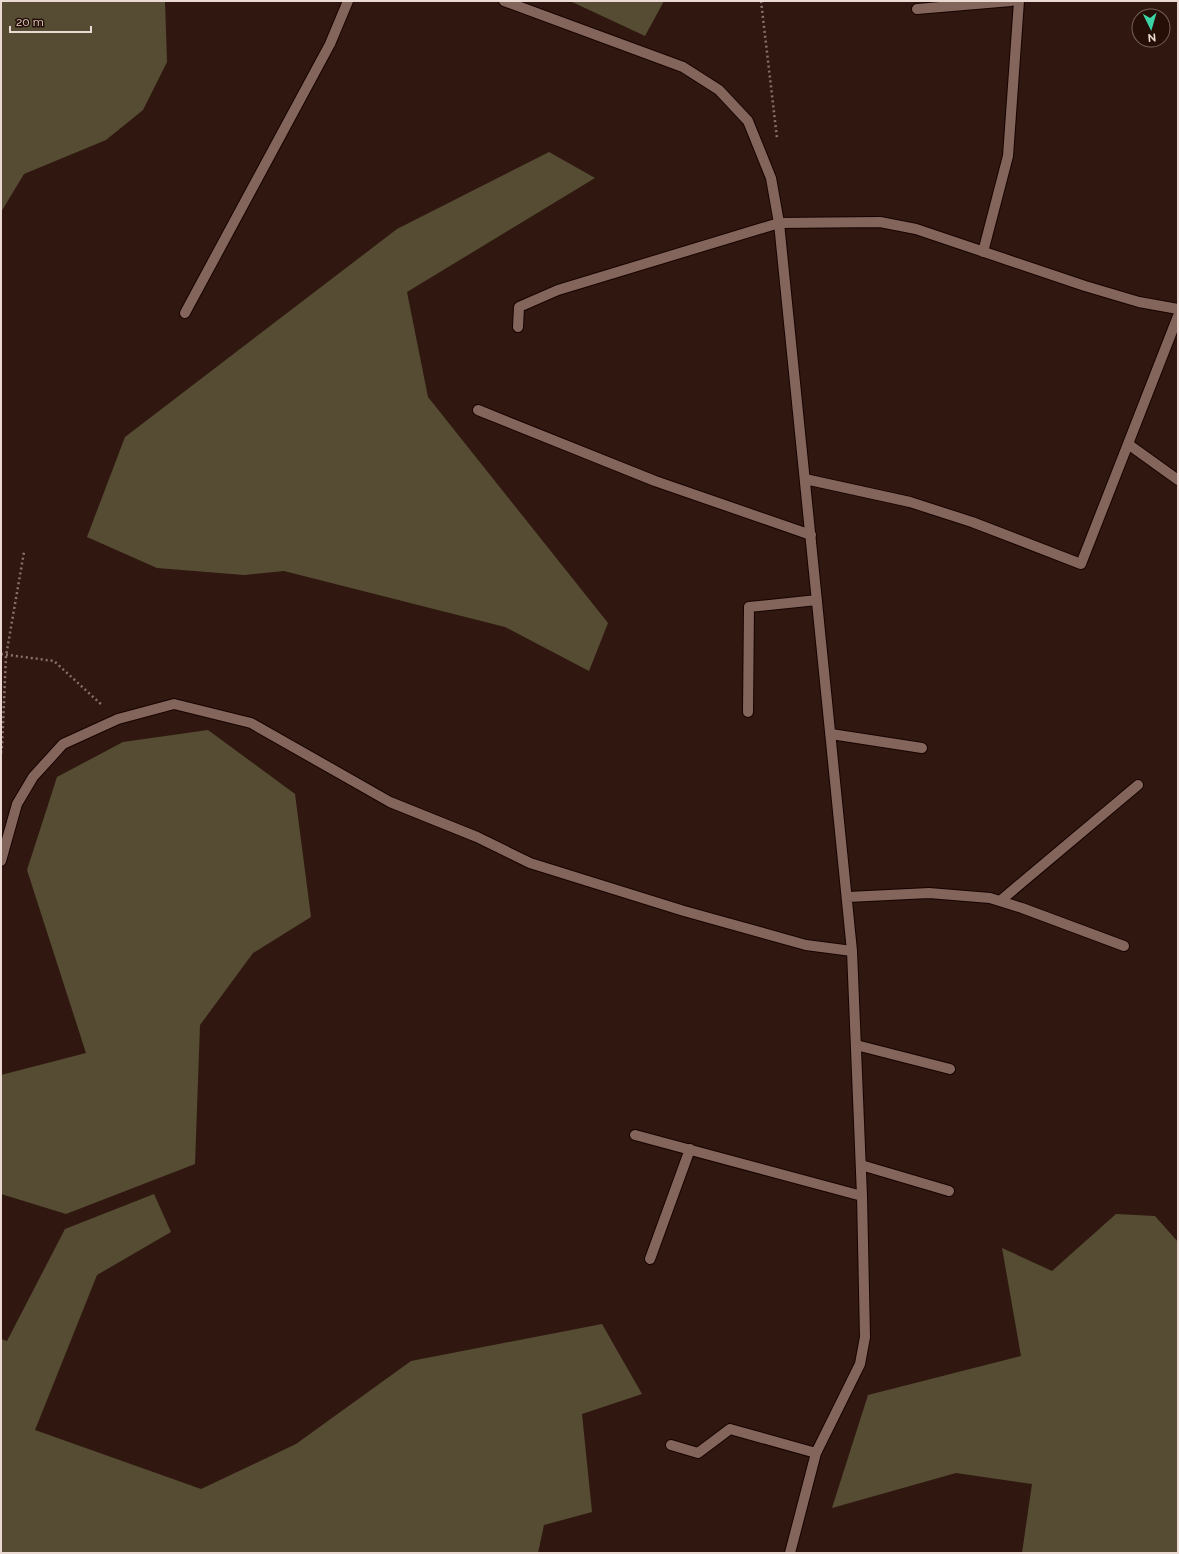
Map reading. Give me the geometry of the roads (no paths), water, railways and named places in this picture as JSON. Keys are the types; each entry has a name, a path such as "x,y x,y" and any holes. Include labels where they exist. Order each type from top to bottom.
{"street":[{"path":"185,313 330,44 348,1"},
{"path":"504,1 683,67 720,90 748,121 770,178 779,223 848,897 852,951 861,1165 865,1337 860,1364 816,1453 790,1553"},
{"path":"917,9 1011,1"},
{"path":"983,252 1008,156 1019,1"},
{"path":"518,327 519,307 558,290 779,223 880,222 916,229 1101,291 1139,302 1178,309"},
{"path":"805,479 917,504 972,522 1082,564 1178,316"},
{"path":"478,410 655,481 811,535"},
{"path":"1128,444 1178,480"},
{"path":"748,712 749,607 817,600"},
{"path":"1,860 17,804 32,777 63,744 118,719 174,704 251,723 390,802 477,837 530,863 684,911 798,943 852,951"},
{"path":"831,734 922,748"},
{"path":"1000,901 1138,785"},
{"path":"848,897 929,893 990,898 1022,908 1124,946"},
{"path":"856,1045 950,1069"},
{"path":"635,1135 862,1196"},
{"path":"650,1259 690,1149"},
{"path":"861,1165 949,1191"},
{"path":"671,1446 698,1453 730,1429 816,1453"}]}
